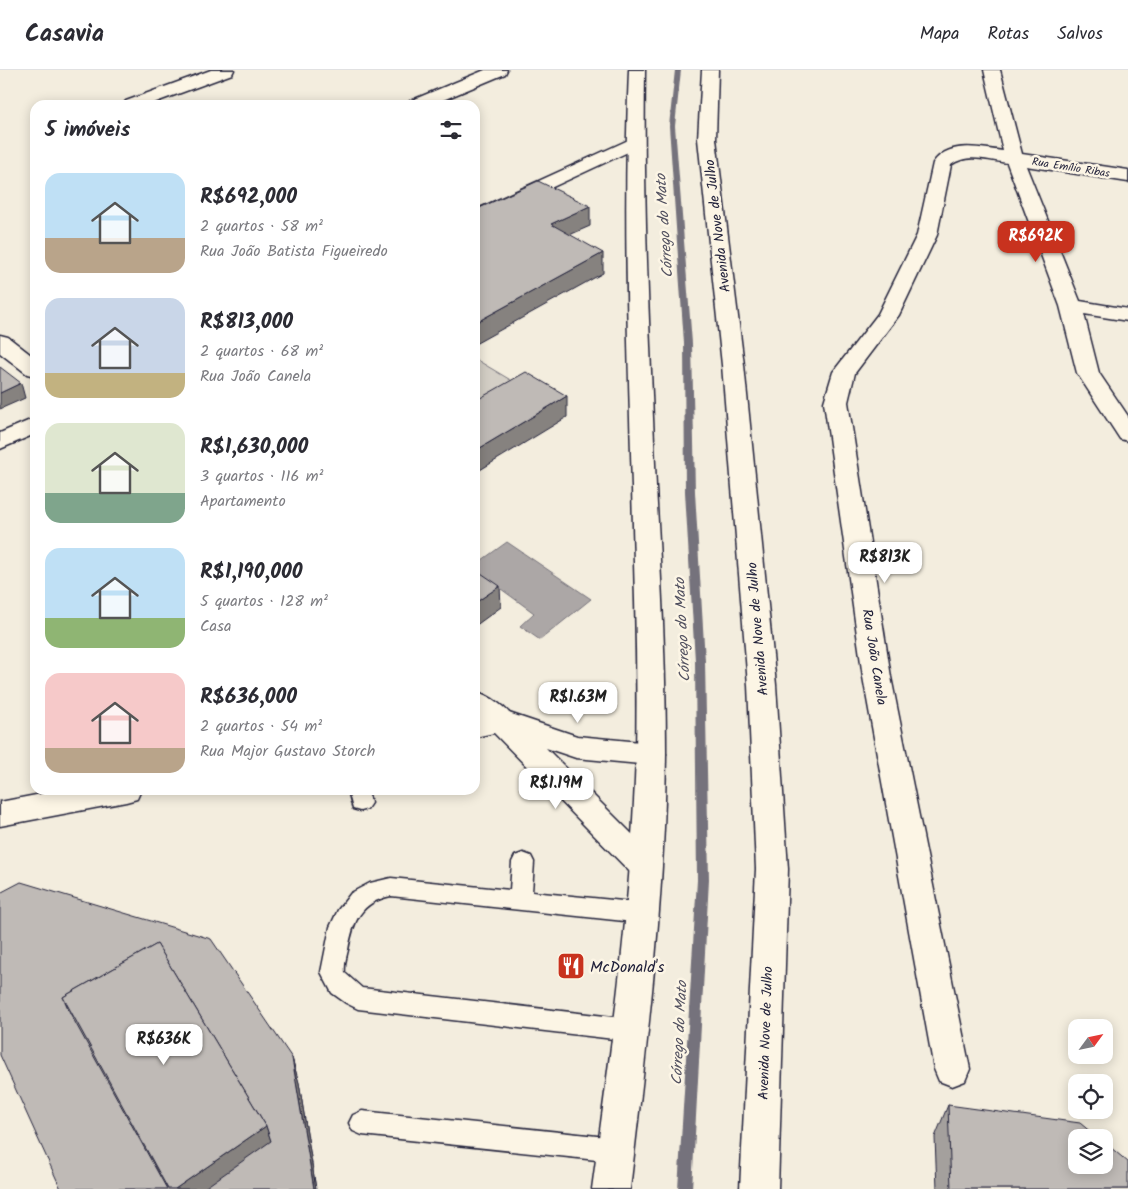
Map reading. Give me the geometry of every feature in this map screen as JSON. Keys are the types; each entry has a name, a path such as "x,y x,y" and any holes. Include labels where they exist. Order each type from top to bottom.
{"street":[{"path":"145,100 226,70"},
{"path":"428,100 499,70"},
{"path":"610,1189 631,1030 643,913 651,754 651,660 639,358 635,142 637,70"},
{"name":"Avenida Nove de Julho","path":"710,70 707,139 733,365 762,685 772,869 759,1189"},
{"path":"992,70 1014,158 1071,306 1088,373 1128,434"},
{"path":"480,215 635,142"},
{"name":"Rua João Canela","path":"952,1069 877,677 836,402 844,372 888,315 927,235 942,163 954,154 972,152 1014,158"},
{"name":"Rua Emílio Ribas","path":"1014,158 1128,176"},
{"path":"1071,306 1128,315"},
{"path":"0,342 30,365"},
{"path":"0,442 30,427"},
{"path":"480,711 487,723 645,867"},
{"path":"487,723 576,747 651,754"},
{"path":"0,814 100,795"}],"lane":[{"path":"520,901 524,862"},
{"path":"631,1030 358,998 340,986 333,973 337,945 345,914 363,896 377,888 391,887 643,913"},
{"path":"362,1123 616,1150"}],"shaded area":[{"path":"480,362 529,391 480,421"},
{"path":"507,542 591,599 540,640 520,626 534,613 480,574 480,561"}],"building":[{"path":"538,181 590,206 551,224 603,253 480,320 480,208"},
{"path":"0,367 21,383 0,393"},
{"path":"526,372 567,396 480,448 480,398"},
{"path":"480,572 500,586 480,600"},
{"path":"21,882 211,939 292,1058 314,1189 203,1189 271,1141 266,1126 157,944 63,997 167,1189 61,1189 0,1055 0,893"},
{"path":"157,944 266,1126 175,1189 168,1189 63,997"},
{"path":"948,1105 1080,1123 1087,1129 1068,1129 1068,1174 1113,1174 1113,1150 1128,1162 1128,1189 951,1189"}],"waterway":[{"name":"Córrego do Mato","path":"678,70 672,126 688,343 690,492 700,661 703,880 685,1189"}],"place":[{"name":"McDonald's","path":"571,966"}]}
